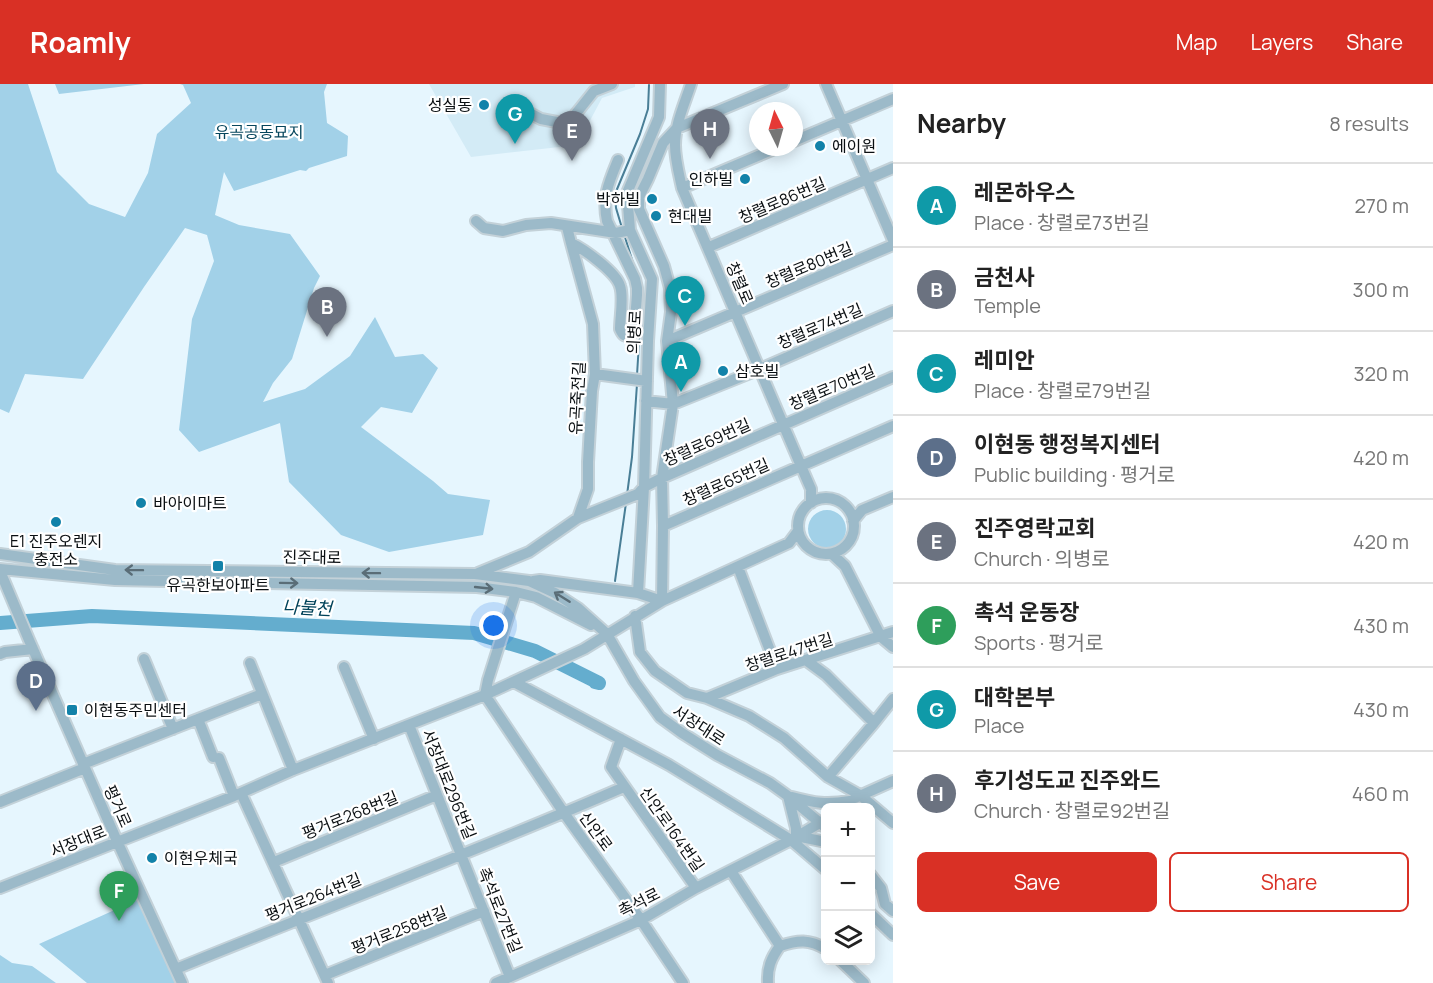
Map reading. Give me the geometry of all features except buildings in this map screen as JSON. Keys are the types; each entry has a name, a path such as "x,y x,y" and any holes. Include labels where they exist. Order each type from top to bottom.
{"street":[{"path":"518,107 541,119 562,123 570,121 594,91 612,84"},
{"name":"의병로","path":"638,592 652,279 622,232 627,193 659,117 660,84"},
{"name":"창렬로","path":"691,84 677,128 675,144 682,188 811,489"},
{"path":"662,600 662,478 673,404 668,341 671,312 664,266 639,209 639,197 663,143 677,128 783,84"},
{"path":"826,84 893,240"},
{"path":"803,137 893,99"},
{"path":"682,188 758,156"},
{"path":"570,243 581,248 609,271 618,282 621,294 620,329 625,337 632,336 637,288 622,232 607,221 605,213 607,186 618,160"},
{"name":"창렬로86번길","path":"709,247 893,168"},
{"path":"476,221 484,228 503,231 526,225 551,223 622,232"},
{"name":"유곡죽전길","path":"567,226 593,324 595,374 592,392 588,489 578,518"},
{"name":"창렬로80번길","path":"668,341 893,245"},
{"name":"창렬로74번길","path":"673,404 893,311"},
{"path":"595,374 646,380"},
{"name":"창렬로70번길","path":"783,425 893,377"},
{"path":"646,401 673,404"},
{"name":"창렬로69번길","path":"578,518 617,503 662,478 783,425"},
{"name":"창렬로65번길","path":"663,526 893,426"},
{"path":"811,489 824,499"},
{"path":"811,489 811,503"},
{"path":"848,508 854,521 852,537 848,543 837,551 824,554 816,553 804,544 798,531 798,525 802,512 811,503 824,499 837,501 848,508 862,510 893,497"},
{"path":"854,521 862,510"},
{"path":"475,574 529,552 578,518"},
{"path":"607,634 662,600 789,543 798,531"},
{"path":"789,543 804,544"},
{"path":"837,551 881,637 893,648"},
{"name":"진주대로","path":"0,554 115,570 475,574 530,581 578,608 607,634"},
{"path":"738,567 777,669"},
{"name":"진주대로","path":"0,570 115,580 477,587 536,597 607,634"},
{"name":"평거로","path":"0,570 117,841 182,983"},
{"path":"530,581 540,580 638,592 662,600"},
{"path":"485,695 516,592"},
{"path":"635,616 640,652 656,671 687,693 707,698 748,716 784,738 852,802 893,823"},
{"name":"창렬로47번길","path":"707,698 777,669 893,632"},
{"name":"서장대로","path":"0,888 485,695 584,649 607,634 634,681 660,717 717,755 770,783 821,821"},
{"path":"0,654 31,645"},
{"path":"144,659 173,729"},
{"path":"807,661 826,675 874,723"},
{"path":"250,663 293,770"},
{"path":"344,667 374,739"},
{"path":"514,682 669,765 794,838 821,866"},
{"path":"0,802 262,694"},
{"name":"신안로","path":"485,695 683,983"},
{"path":"828,777 893,699"},
{"path":"198,719 216,757 274,862 326,979"},
{"name":"서장대로296번길","path":"409,725 461,854"},
{"name":"신안로164번길","path":"621,739 611,767 696,888"},
{"path":"794,838 796,828 788,796 818,804 852,802 893,782"},
{"name":"신안로164번길","path":"461,854 564,813 624,786"},
{"name":"평거로268번길","path":"274,862 437,795"},
{"name":"촉석로","path":"496,983 641,920 696,888 821,824"},
{"path":"794,838 821,841"},
{"name":"촉석로27번길","path":"461,854 510,977"},
{"name":"평거로264번길","path":"176,969 461,854"},
{"path":"731,871 780,946"},
{"path":"875,880 881,888 885,904 893,911"},
{"path":"881,888 893,891"},
{"name":"평거로258번길","path":"326,979 484,911"},
{"path":"875,918 893,935"},
{"path":"768,983 767,972 772,957 780,946 805,941 821,946"},
{"path":"845,965 864,983"}],"shaded area":[{"path":"429,84 635,84 635,87 602,98 577,145 471,157"}],"green space":[{"name":"유곡공동묘지","path":"0,84 28,84 57,172 89,204 125,217 148,173 157,134 191,103 183,85 180,84 327,84 324,92 327,123 348,136 347,156 306,171 300,170 234,191 224,172 215,215 239,225 290,234 320,276 314,288 292,359 273,383 263,402 305,389 350,356 375,317 395,357 423,354 438,368 412,413 381,407 361,427 448,494 490,500 483,535 389,552 341,535 289,482 280,423 199,452 179,430 192,319 214,261 207,235 185,228 83,379 25,374 9,413 0,409"},
{"path":"55,84 144,84 59,94"},
{"path":"827,510 840,516 846,529 840,542 827,548 814,542 808,529 814,516"},
{"path":"139,899 175,983 87,983 39,944"},
{"path":"0,955 12,963 32,966 56,983 0,983"}],"waterway":[{"path":"622,228 616,208 615,194 648,109 649,85"},
{"path":"624,234 634,266"},
{"path":"637,375 642,294"},
{"path":"627,495 637,384"},
{"path":"615,581 626,503"},
{"name":"나불천","path":"0,623 92,616 474,633 535,651 599,683 595,682"}],"place":[{"name":"성실동","path":"484,105"},
{"name":"대학본부","path":"515,144"},
{"name":"에이원","path":"820,146"},
{"name":"후기성도교 진주와드","path":"710,159"},
{"name":"진주영락교회","path":"572,161"},
{"name":"인하빌","path":"745,179"},
{"name":"박하빌","path":"652,199"},
{"name":"현대빌","path":"656,216"},
{"name":"레미안","path":"685,326"},
{"name":"금천사","path":"327,337"},
{"name":"삼호빌","path":"723,371"},
{"name":"레몬하우스","path":"681,392"},
{"name":"바아이마트","path":"141,503"},
{"name":"E1 진주오렌지 충전소","path":"56,522"},
{"name":"유곡한보아파트","path":"218,566"},
{"name":"이현동주민센터","path":"72,710"},
{"name":"이현동 행정복지센터","path":"36,711"},
{"name":"이현우체국","path":"152,858"},
{"name":"촉석 운동장","path":"119,921"}]}
